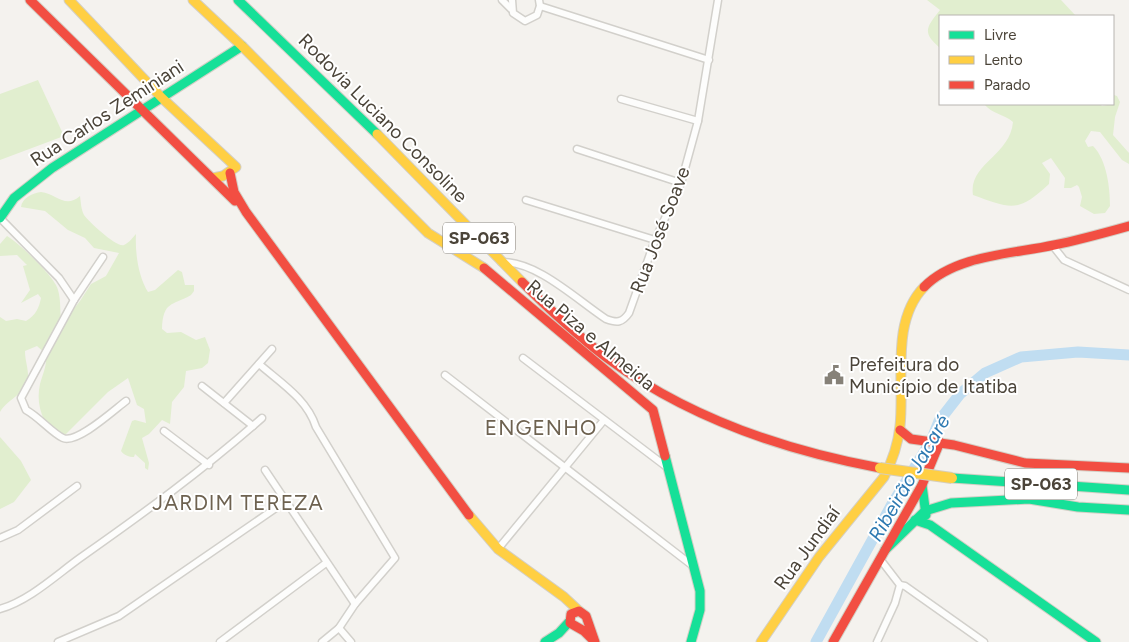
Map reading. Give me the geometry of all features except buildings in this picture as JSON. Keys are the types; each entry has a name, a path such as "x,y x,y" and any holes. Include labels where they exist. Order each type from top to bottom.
{"main road":[{"path":"30,0 246,212"},
{"path":"69,0 233,170 234,192 246,212 462,506 498,549 564,597 579,611 585,613 576,623 545,642"},
{"name":"Rua Piza e Almeida","path":"193,0 242,46 428,233 493,273 529,307 653,410 700,591 700,610 691,642"},
{"name":"Rodovia Luciano Consoline","path":"238,0 423,180 547,306 607,358 661,393 724,423 770,441 882,473 1129,490"},
{"name":"Rua Carlos Zeminiani","path":"0,218 7,206 23,190 52,168 242,46"},
{"path":"213,178 233,170"},
{"name":"Rua Jundiaí","path":"761,642 819,557 882,473 892,464 898,446 900,430 903,337 914,296 936,276 956,266 1053,246 1129,226"},
{"path":"900,430 911,439 937,442 1025,463 1129,468"},
{"path":"898,446 911,439"},
{"path":"833,642 922,485 937,442"},
{"path":"922,485 925,511 930,525"},
{"path":"882,554 925,511 951,504 980,500 1029,499 1078,507 1129,510"},
{"path":"915,520 930,525 1096,642"},
{"path":"564,597 576,623 595,642"}],"street":[{"path":"502,0 516,17 530,20 538,15 540,3 709,60"},
{"path":"511,9 512,0"},
{"name":"Rua José Soave","path":"502,262 514,261 532,268 586,306 616,323 623,321 629,313 655,240 681,183 698,122 718,0"},
{"path":"621,99 698,122"},
{"path":"577,149 681,183"},
{"path":"526,200 655,240"},
{"path":"0,218 59,278 74,300"},
{"path":"1053,246 1064,260 1129,290"},
{"path":"103,258 74,300 22,398 26,410 38,417 64,439 76,439 126,401"},
{"path":"224,403 272,349"},
{"path":"524,358 668,468"},
{"path":"259,364 302,401 311,413 316,427 395,558 355,604 339,628 322,642"},
{"path":"444,375 694,567"},
{"path":"202,386 252,426"},
{"path":"0,609 30,594 209,465 262,418"},
{"path":"498,549 604,420"},
{"path":"164,431 209,465"},
{"path":"265,470 355,604"},
{"path":"0,538 18,530 77,486"},
{"path":"58,642 118,616 286,501"},
{"path":"882,554 900,585 905,586 984,642"},
{"path":"220,642 326,563"},
{"path":"877,642 895,603 900,585"},
{"path":"339,628 351,642"}],"green space":[{"path":"927,0 1061,0 1075,15 939,15 939,47 930,38 928,29 940,10"},
{"path":"38,80 64,136 0,160 0,94"},
{"path":"1114,95 1117,96 1120,102 1115,117 1113,135 1129,153 1129,164 1122,160 1100,132 1091,131 1085,141 1088,147 1093,146 1098,152 1105,166 1110,206 1105,213 1094,214 1080,206 1082,197 1079,187 1077,185 1071,188 1064,188 1065,178 1051,158 1042,163 1050,174 1049,184 1030,200 1022,204 1006,205 973,195 973,184 977,175 1005,143 1013,122 985,105 1114,105"},
{"path":"41,192 65,201 75,200 80,196 84,215 103,234 120,245 126,244 136,234 138,264 148,292 155,290 178,270 182,272 185,285 194,285 194,291 191,295 174,303 164,313 162,329 167,333 181,332 196,340 205,337 210,350 208,363 202,368 186,371 184,387 172,402 170,424 162,420 149,434 142,438 149,463 148,470 145,468 145,463 135,454 134,457 130,457 121,451 132,421 146,423 144,409 137,405 128,378 108,392 60,440 45,422 40,408 39,392 46,354 37,346 25,351 28,375 25,386 0,412 0,317 6,321 17,319 26,321 36,311 41,298 38,294 21,303 30,290 23,266 27,265 17,255 0,256 0,244 7,236 51,277 56,284 59,294 61,322 65,320 80,301 91,284 106,276 119,253 94,248 85,238 68,230 45,211 21,207 23,201 28,196"},
{"path":"0,437 21,461 31,480 14,502 0,509"}],"waterway":[{"name":"Ribeirão Jacaré","path":"816,642 891,506 931,441 939,421 960,394 985,373 1021,357 1078,352 1129,355"}],"traffic: fast":[{"path":"238,0 377,134"},
{"path":"0,218 14,198 52,168 242,46"},
{"path":"665,456 700,591 700,610 691,642"},
{"path":"952,478 1129,490"},
{"path":"922,485 926,515"},
{"path":"885,550 925,511 951,503 1029,499 1078,507 1129,510"},
{"path":"915,520 930,525 1096,642"},
{"path":"545,642 559,633 569,622"}],"traffic: slow":[{"path":"69,0 162,98 236,167 223,176 213,178"},
{"path":"193,0 242,46 428,233 484,268"},
{"path":"377,134 522,282"},
{"path":"761,642 819,557 887,471 895,452 900,426 903,335 913,301 924,287"},
{"path":"880,468 952,478"},
{"path":"469,515 498,549 564,597 579,611"}],"traffic: jam":[{"path":"30,0 235,201"},
{"path":"230,173 234,192 246,212 469,515"},
{"path":"924,287 937,276 968,262 985,257 1063,243 1129,226"},
{"path":"484,268 653,410 665,456"},
{"path":"522,282 563,322 607,358 670,398 737,429 772,441 807,452 880,468"},
{"path":"900,430 911,439 954,445 1025,463 1129,468"},
{"path":"833,642 922,485 940,442"},
{"path":"579,611 586,616 595,642 584,631 570,623 571,614 579,611"}],"place":[{"name":"Prefeitura do Município de Itatiba","path":"834,375"}],"district":[{"name":"ENGENHO","path":"541,427"},
{"name":"JARDIM TEREZA","path":"238,502"}]}
